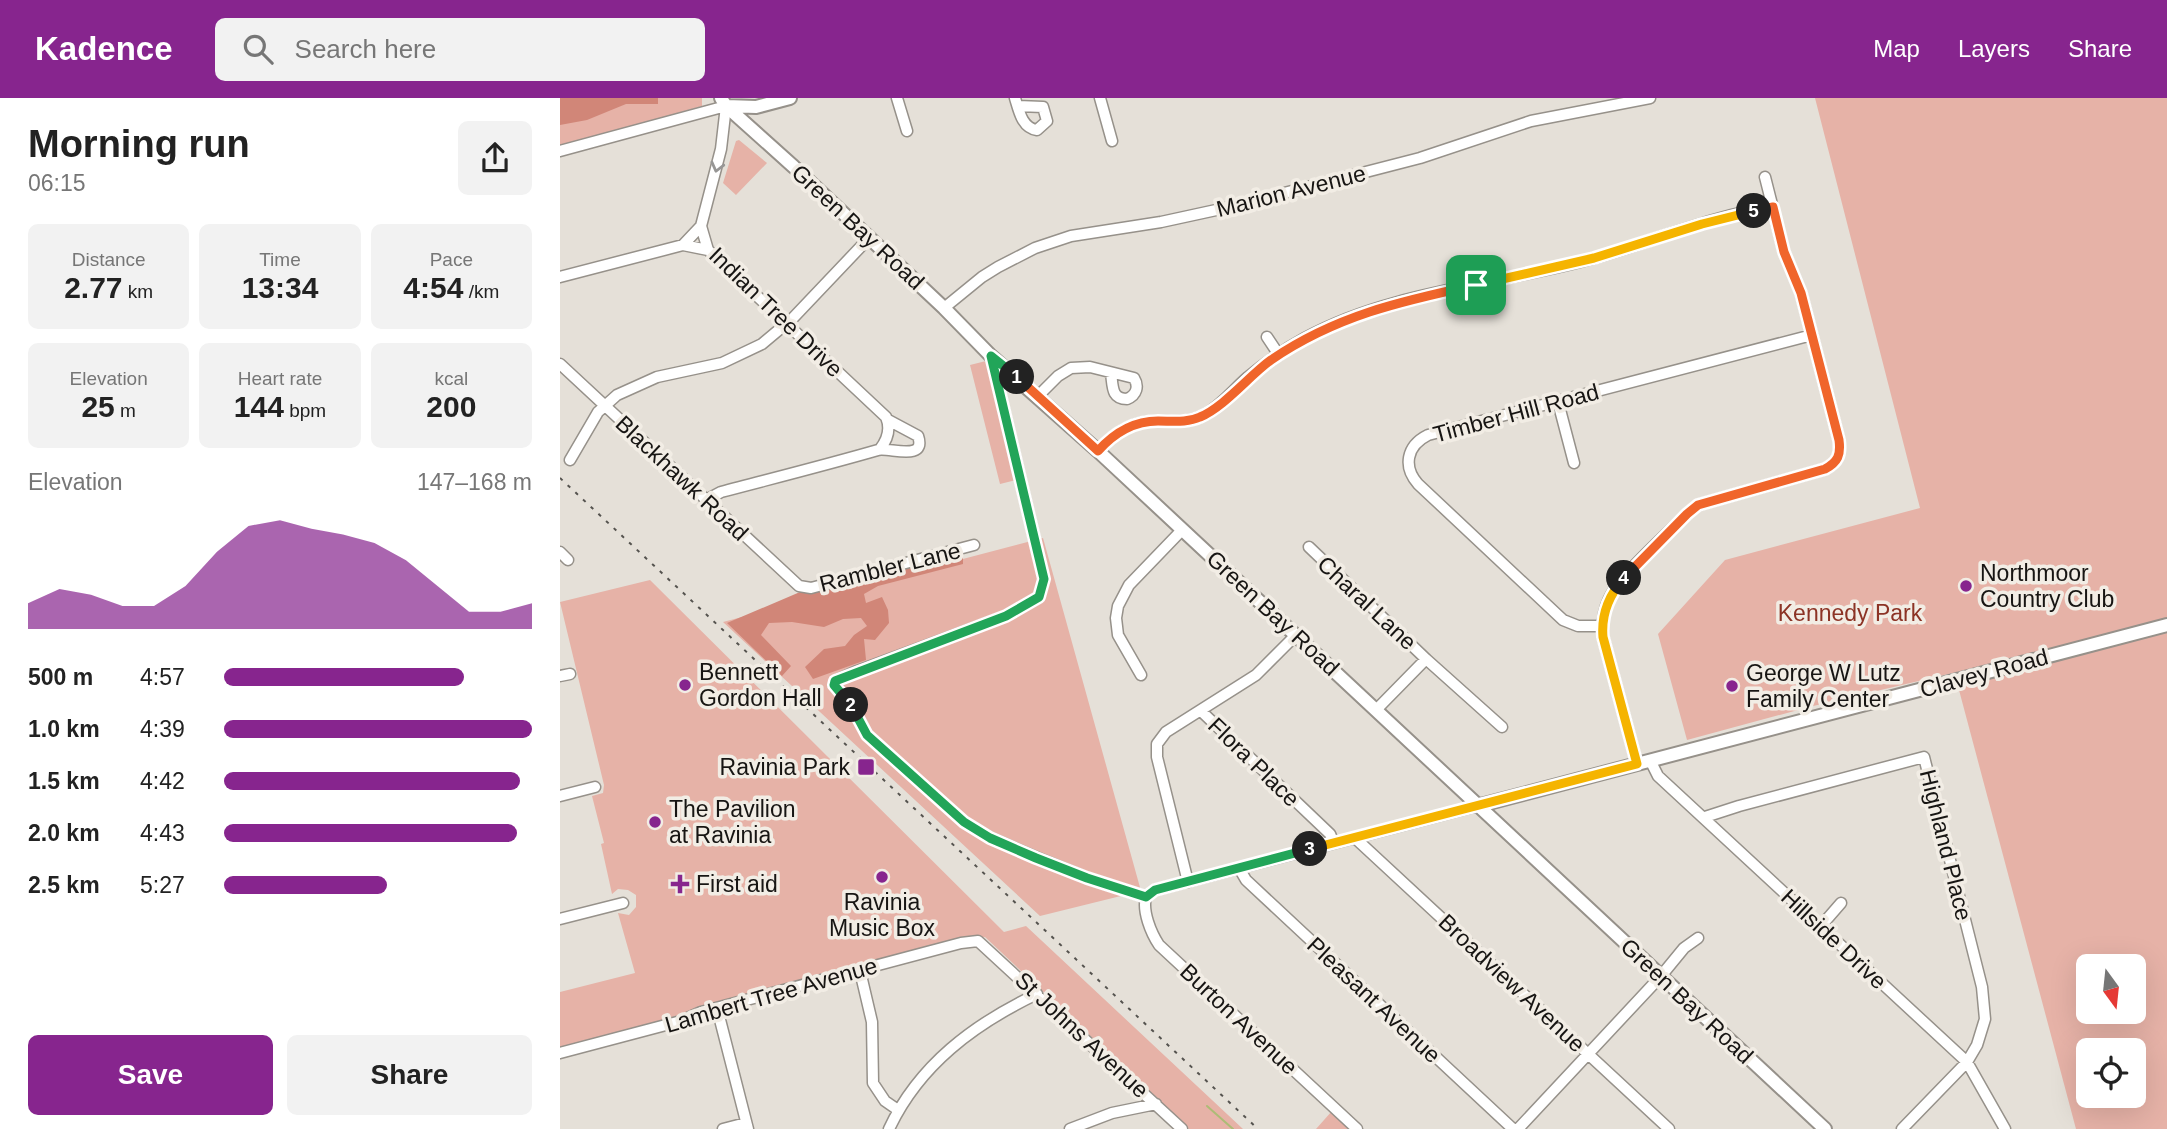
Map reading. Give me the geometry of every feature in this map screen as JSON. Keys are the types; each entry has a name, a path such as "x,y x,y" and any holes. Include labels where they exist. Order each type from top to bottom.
{"main road":[{"path":"724,102 744,98"},
{"path":"724,102 756,107 790,98"},
{"name":"Green Bay Road","path":"724,102 944,308 991,356 1098,451 1825,1129"},
{"name":"Clavey Road","path":"1477,806 2167,625"}],"street":[{"path":"897,98 907,131"},
{"path":"1100,98 1112,141"},
{"name":"Marion Avenue","path":"944,308 998,267 1035,248 1064,238 1096,230 1188,217 1230,207 1420,158 1531,121 1650,98"},
{"path":"560,151 724,102"},
{"name":"Indian Tree Drive","path":"706,500 721,492 880,449 910,452 919,447 919,439 914,433 888,420 708,250 701,226 721,149 724,102"},
{"path":"1643,762 1603,637 1602,626 1607,604 1615,588 1698,505 1825,469 1837,460 1840,450 1801,293 1784,252 1765,177"},
{"path":"1098,451 1117,433 1140,423 1187,421 1206,414 1247,378 1279,355 1342,320 1376,308 1555,268 1702,224 1773,207"},
{"path":"683,245 701,226"},
{"path":"570,460 596,414 617,395 645,381 702,369 740,356 762,344 787,324 869,237"},
{"path":"560,276 683,245 708,250"},
{"name":"Timber Hill Road","path":"1602,626 1578,626 1563,620 1418,484 1409,470 1410,451 1415,444 1428,435 1812,335"},
{"path":"1267,337 1279,355"},
{"path":"991,356 1044,579 1039,597 1006,616 835,681 834,685 851,705 867,735 964,822 990,838 1087,878 1146,897 1155,890 1477,806"},
{"name":"Blackhawk Road","path":"560,364 792,582 805,588"},
{"path":"1038,396 1058,376 1071,368 1090,367 1111,373"},
{"path":"1558,402 1574,463"},
{"path":"880,449 887,440 888,420"},
{"path":"1141,676 1118,635 1118,606 1129,585 1182,530"},
{"name":"Rambler Lane","path":"805,588 974,545"},
{"name":"Charal Lane","path":"1309,547 1426,659 1502,727"},
{"path":"1188,881 1156,749 1159,740 1167,732 1256,675 1296,635"},
{"name":"Charal Lane","path":"1376,709 1426,659"},
{"name":"Flora Place","path":"1201,711 1330,834 1334,843"},
{"name":"Highland Place","path":"1705,817 1924,757 1985,1000 1985,1019 1981,1034 1967,1062 1902,1129"},
{"name":"Hillside Drive","path":"1643,762 1967,1062 2005,1129"},
{"path":"560,796 594,786"},
{"name":"Broadview Avenue","path":"1355,838 1669,1129"},
{"name":"Pleasant Avenue","path":"1239,868 1246,880 1262,896 1515,1129"},
{"name":"Burton Avenue","path":"1146,897 1144,903 1153,936 1159,945 1357,1129"},
{"path":"560,919 623,903"},
{"path":"1821,926 1842,903"},
{"path":"1515,1129 1589,1054 1684,948 1698,938"},
{"name":"Lambert Tree Avenue","path":"560,1053 961,943 974,940 981,942"},
{"name":"St Johns Avenue","path":"981,942 1182,1129"},
{"path":"860,971 872,1022 873,1083 884,1101 898,1110"},
{"path":"889,1129 898,1110 931,1067 963,1037 991,1018 1037,994"},
{"path":"717,1008 747,1126 723,1129"},
{"path":"1070,1129 1112,1113 1156,1104"}],"green space":[{"path":"560,98 702,98 702,106 560,147"},
{"name":"Northmoor Country Club","path":"1815,98 2167,98 2167,1129 2076,1129 1959,690 1961,671 1809,707 1687,740 1658,634 1725,560 1920,508"},
{"path":"739,140 767,163 736,195 723,183 736,141"},
{"path":"986,361 1016,480 1000,484 970,365"},
{"path":"1043,538 1141,891 1040,916 723,622"},
{"path":"650,580 1004,932 1026,926 1243,1129 1189,1129 985,937 560,1047 560,992 635,973 618,913 629,915 636,907 636,895 628,890 618,889 612,894 601,844 604,843 592,796 603,793 604,785 560,602"},
{"path":"1332,1111 1351,1129 1316,1129"}],"shaded area":[{"path":"560,98 658,98 658,104 626,104 587,120 560,125"},
{"path":"963,553 963,564 878,586 864,594 866,603 882,597 888,610 889,623 875,640 864,639 866,660 813,679 805,667 824,649 845,646 867,626 861,618 843,619 824,627 792,622 769,623 761,635 791,666 782,676 727,623 800,592"}],"waterway":[{"path":"1207,1106 1233,1129"}],"railway":[{"path":"560,478 1258,1129"}],"place":[{"name":"Northmoor Country Club","path":"1966,586"},
{"name":"Bennett Gordon Hall","path":"685,685"},
{"name":"George W Lutz Family Center","path":"1732,686"},
{"name":"Ravinia Park","path":"866,767"},
{"name":"The Pavilion at Ravinia","path":"655,822"},
{"name":"Ravinia Music Box","path":"882,877"},
{"name":"First aid","path":"680,884"}],"route":[{"path":"1773,207 1784,252 1801,293 1839,440 1839,455 1834,464 1825,469 1698,505 1615,588 1607,604 1602,626 1603,637 1637,764 1155,890 1146,897 1087,878 990,838 964,822 867,735 851,705 834,685 835,681 1026,607 1039,597 1043,587 1044,579 991,356 1098,451 1105,442 1128,427 1154,421 1187,421 1206,414 1271,360 1342,320 1376,308 1476,285 1594,258 1702,224 1773,207"}],"park label":[{"name":"Kennedy Park","path":"1850,613"}]}
